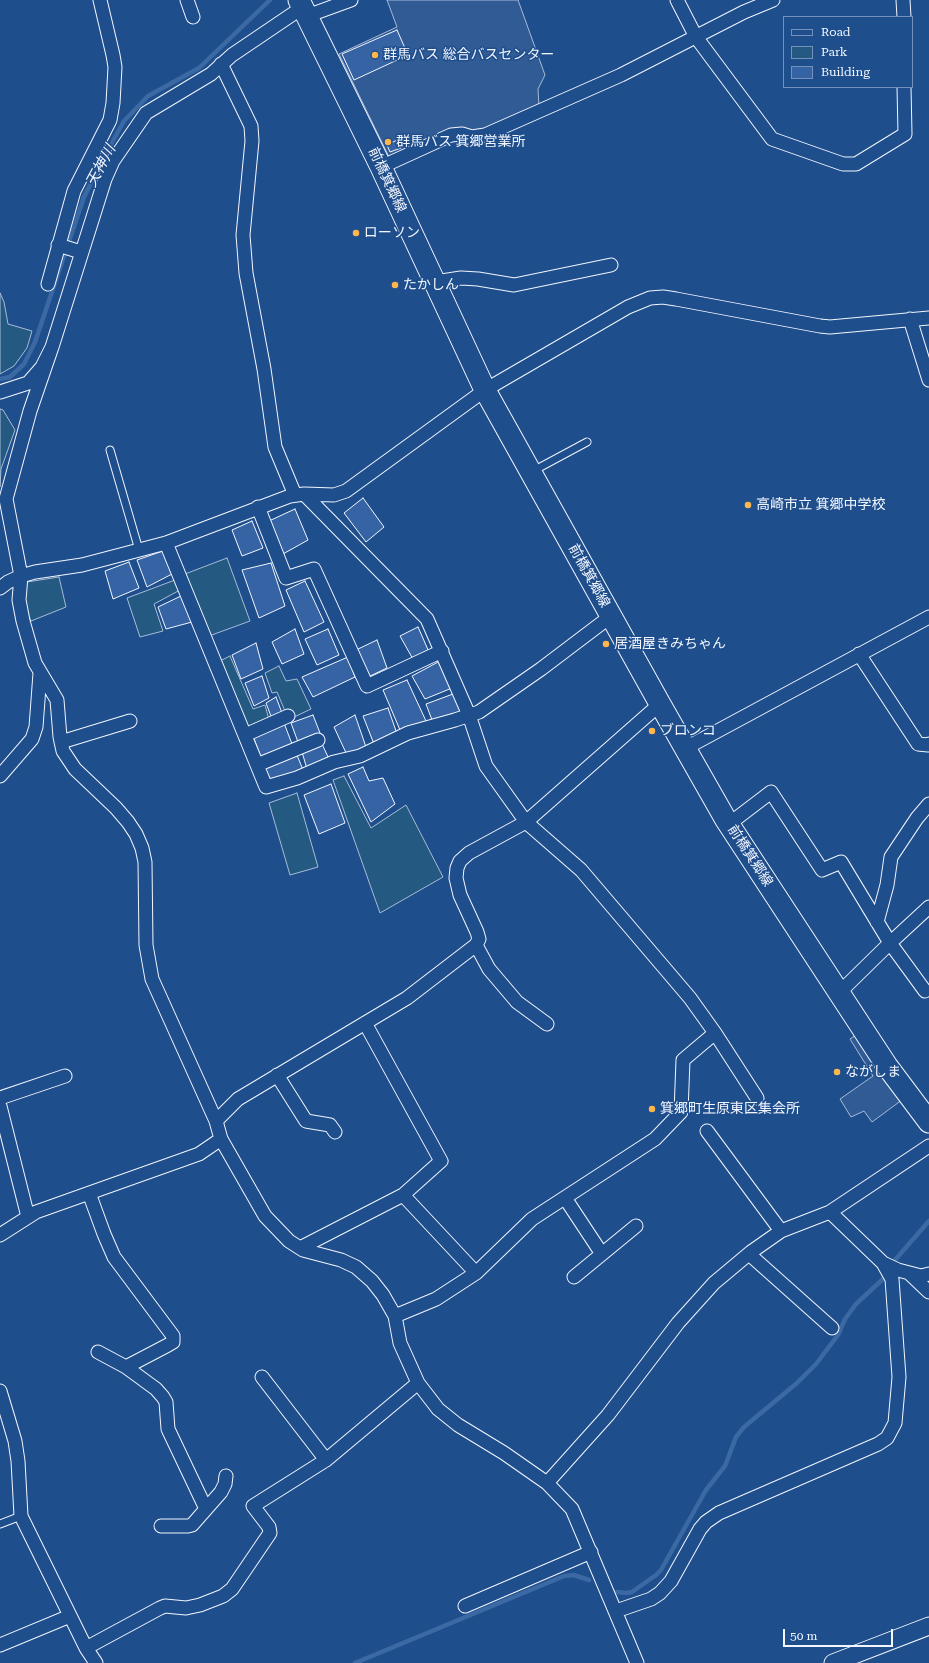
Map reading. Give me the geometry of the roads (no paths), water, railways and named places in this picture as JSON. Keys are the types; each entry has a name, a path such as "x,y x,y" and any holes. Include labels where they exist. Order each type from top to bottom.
{"main road":[{"name":"前橋箕郷線","path":"303,7 381,167 485,390 660,704 729,824 887,1066 929,1122"}],"street":[{"path":"48,284 60,246 74,191 110,120 113,103 115,67 114,56 100,0"},
{"path":"187,0 193,17"},
{"path":"351,0 303,7 232,55 211,74 146,113 113,162 105,179 79,251 52,348 30,411 6,499 22,576 19,600 29,643 40,673 57,700 63,751 75,769 116,808 136,834 145,862 146,945 152,979 216,1121 221,1139 265,1216 289,1242 300,1248 325,1257 341,1260 356,1267 372,1281 383,1295 395,1316 400,1343 418,1383 438,1409 547,1483 572,1508 637,1663"},
{"path":"677,0 696,36 772,139 843,164 856,164 905,134 904,88"},
{"path":"381,167 451,135 462,134 472,137 484,135 621,76 744,12 773,0"},
{"path":"903,0 904,16"},
{"path":"221,64 251,126 252,142 243,235 246,273 264,368 275,448 300,494 427,619 469,715 486,766 526,822 580,870 690,998 715,1033 757,1098"},
{"path":"60,246 79,251"},
{"path":"435,282 461,278 478,279 514,285 611,265"},
{"path":"0,588 8,582 35,572 82,565 166,543 258,507 300,494 334,495 346,491 485,390 628,307 650,298 663,297 676,299 830,327 929,318"},
{"path":"910,319 929,380"},
{"path":"0,392 28,382 42,366 52,348"},
{"path":"258,507 286,578 314,568 367,686 442,651"},
{"path":"166,543 266,787 297,778 334,762 360,756 408,733 479,712 611,616"},
{"path":"686,748 929,617"},
{"path":"859,654 918,744 928,746 929,744"},
{"path":"0,776 32,739 36,727 40,673"},
{"path":"216,1121 238,1099 407,998 476,945 479,939 477,932 460,895 456,878 457,868 460,861 469,853 526,822 660,704"},
{"path":"245,735 288,716"},
{"path":"61,742 130,721"},
{"path":"257,765 318,740"},
{"path":"729,824 771,792 822,870 841,862 890,943 925,991"},
{"path":"877,922 887,885 891,857 917,818 929,804"},
{"path":"840,992 929,907"},
{"path":"476,945 489,969 517,1002 547,1024"},
{"path":"300,1248 403,1195 440,1161 365,1023"},
{"path":"395,1316 436,1299 476,1273 532,1220 655,1139 681,1112 683,1060 715,1033"},
{"path":"277,1075 306,1121 330,1125 335,1132"},
{"path":"0,1098 65,1076"},
{"path":"0,1106 28,1217"},
{"path":"707,1131 781,1231"},
{"path":"0,1235 36,1212 199,1154 221,1139"},
{"path":"547,1483 608,1415 678,1324 714,1283 749,1254 781,1231 830,1212 929,1146"},
{"path":"89,1193 114,1257 173,1336 173,1342 126,1367"},
{"path":"403,1195 476,1273"},
{"path":"565,1198 602,1254"},
{"path":"616,1611 651,1599 660,1593 671,1581 700,1529 706,1522 719,1513 878,1444 887,1438 895,1423 899,1377 892,1279 883,1263 830,1212"},
{"path":"574,1277 636,1226"},
{"path":"749,1254 832,1328"},
{"path":"883,1263 898,1270 921,1276 929,1274"},
{"path":"909,1273 929,1292"},
{"path":"98,1352 126,1367 156,1389 166,1402 168,1429 206,1508"},
{"path":"262,1377 326,1460"},
{"path":"86,1648 160,1608 165,1606 186,1608 200,1605 223,1596 232,1589 270,1533 269,1527 253,1506 326,1460 418,1383"},
{"path":"0,1393 15,1441 18,1461 20,1516 86,1648 96,1663"},
{"path":"161,1526 192,1525 221,1492 225,1484 226,1476"},
{"path":"465,1606 591,1552"},
{"path":"0,1645 70,1616"},
{"path":"833,1663 929,1626"}],"lane":[{"path":"531,472 587,442"},
{"path":"110,450 139,550"},
{"path":"0,1524 20,1516"}],"waterway":[{"name":"天神川","path":"0,379 10,377 24,364 35,342 84,197 124,121 148,96 199,68 270,0"},
{"path":"895,1260 929,1221"},
{"path":"617,1592 632,1592 661,1570 706,1490 725,1466 736,1437 744,1427 797,1383 816,1364 838,1335 845,1319 856,1304 883,1279"},
{"path":"355,1663 564,1576 574,1575 589,1580"}],"place":[{"name":"群馬バス 総合バスセンター","path":"375,55"},
{"name":"群馬バス 箕郷営業所","path":"388,142"},
{"name":"ローソン","path":"356,233"},
{"name":"たかしん","path":"395,285"},
{"name":"高崎市立 箕郷中学校","path":"748,505"},
{"name":"居酒屋きみちゃん","path":"606,644"},
{"name":"ブロンコ","path":"652,731"},
{"name":"ながしま","path":"837,1072"},
{"name":"箕郷町生原東区集会所","path":"652,1109"}]}
